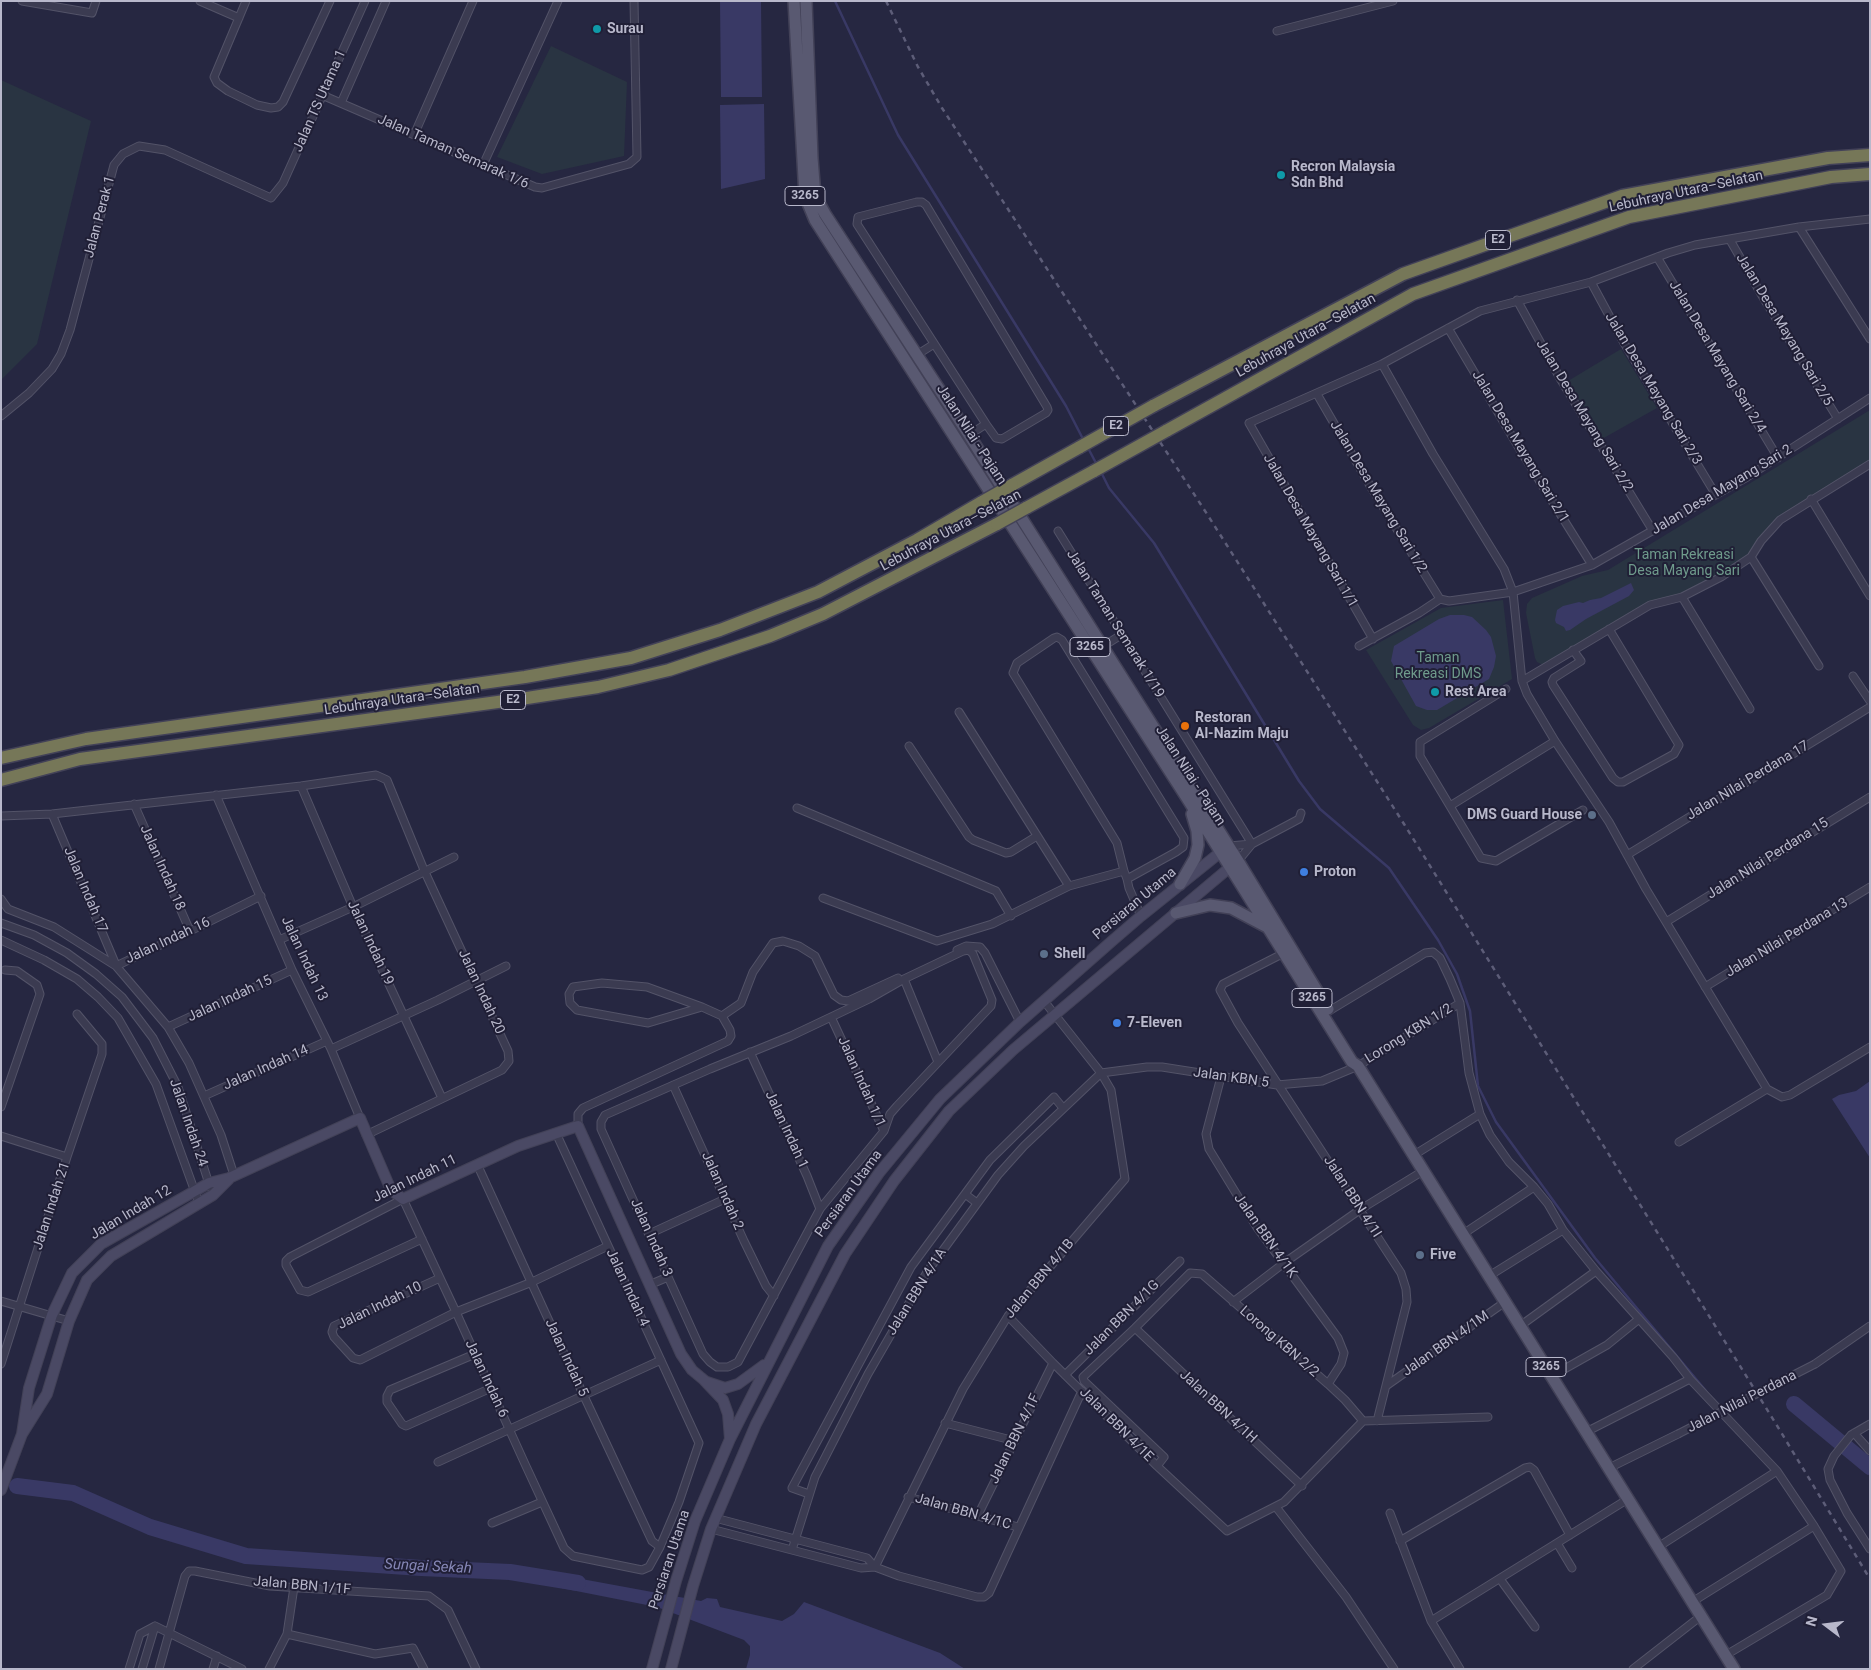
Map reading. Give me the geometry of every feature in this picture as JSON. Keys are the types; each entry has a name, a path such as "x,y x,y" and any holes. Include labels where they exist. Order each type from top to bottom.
{"highway":[{"name":"Lebuhraya Utara–Selatan","path":"1,758 86,738 525,676 631,658 720,630 818,592 917,540 1152,406 1403,274 1622,196 1828,158 1870,155"},
{"name":"Lebuhraya Utara–Selatan","path":"1,780 80,759 536,697 598,687 669,670 761,639 823,614 997,524 1413,294 1629,217 1832,177 1870,174"}],"main road":[{"name":"Jalan Nilai - Pajam","path":"794,1 805,196 815,220 1187,798 1225,849"},
{"name":"Jalan Nilai - Pajam","path":"806,1 815,196 844,246 969,435 1102,647 1225,849"},
{"path":"1180,884 1194,858 1198,844 1197,830 1187,798"},
{"name":"3265","path":"1225,849 1329,1011 1357,1058 1358,1066"},
{"name":"Persiaran Utama","path":"652,1669 676,1581 695,1521 730,1439 828,1246 879,1173 940,1099 1020,1022 1141,916 1225,849"},
{"name":"3265","path":"1234,864 1268,928 1352,1062 1358,1066 1414,1155 1734,1669"},
{"name":"Persiaran Utama","path":"671,1669 693,1586 711,1529 756,1424 845,1254 894,1181 950,1111 1013,1050 1234,864"},
{"path":"1176,913 1210,905 1231,908 1268,928"},
{"name":"Jalan Indah 12","path":"22,1434 29,1388 52,1315 72,1274 101,1244 209,1183 232,1177 360,1118"},
{"name":"Jalan Indah 13","path":"360,1118 391,1190 403,1199"},
{"path":"578,1126 681,1354 692,1370 723,1400 728,1414 730,1439"},
{"name":"Jalan Indah 11","path":"403,1199 518,1146 578,1126"},
{"name":"Jalan Indah 12","path":"1,1490 22,1434 47,1394 69,1321 87,1280 111,1256 213,1195 232,1177"},
{"path":"704,1380 725,1388 738,1384 768,1362"}],"street":[{"path":"22,1 92,13 96,1"},
{"path":"200,1 239,18"},
{"path":"246,1 214,77 217,83 228,90 257,105 271,108 278,107 283,102 330,1"},
{"name":"Jalan TS Utama 1","path":"271,198 283,183 365,1"},
{"path":"340,103 386,1"},
{"path":"414,135 473,1"},
{"path":"483,165 558,1"},
{"name":"Jalan Taman Semarak 1/6","path":"322,94 535,187 542,188 629,164 637,158 634,1"},
{"path":"1277,30 1392,1"},
{"name":"Jalan Perak 1","path":"1,416 29,393 52,370 61,354 70,330 114,165 123,154 139,146 165,150 271,198"},
{"path":"917,202 922,202 926,205 1048,407 1046,413 1002,438 996,438 986,424 857,224 858,217 917,202"},
{"path":"1317,394 1382,364 1480,311 1591,282 1657,256 1695,245 1799,227 1870,219"},
{"path":"1799,227 1870,340"},
{"name":"Jalan Desa Mayang Sari 2/5","path":"1730,240 1838,419"},
{"name":"Jalan Desa Mayang Sari 2/4","path":"1657,256 1778,458"},
{"name":"Jalan Desa Mayang Sari 2/3","path":"1591,282 1624,342 1716,495"},
{"name":"Jalan Desa Mayang Sari 2/2","path":"1517,300 1561,380 1653,531"},
{"name":"Jalan Desa Mayang Sari 2/1","path":"1448,328 1519,448 1592,565"},
{"path":"906,362 934,344"},
{"path":"1382,364 1433,454 1504,569 1513,592 1522,681 1527,694 1555,741 1609,822 1666,922 1767,1089 1782,1097 1790,1095 1870,1048"},
{"name":"Jalan Desa Mayang Sari 1/1","path":"1317,394 1248,423 1373,639"},
{"name":"Jalan Desa Mayang Sari 1/2","path":"1317,394 1372,489 1440,599"},
{"name":"Jalan Desa Mayang Sari 2","path":"1440,599 1449,601 1513,592 1592,565 1778,458 1870,398"},
{"path":"969,435 986,424"},
{"path":"1522,681 1650,605 1682,597 1721,577 1751,557 1761,541 1780,520 1870,464"},
{"path":"1811,499 1870,596"},
{"name":"Jalan Taman Semarak 1/19","path":"1058,531 1252,844"},
{"path":"1751,557 1819,666"},
{"path":"1682,597 1750,709"},
{"path":"1359,646 1419,613 1440,599"},
{"path":"1573,650 1581,661 1554,678 1553,685 1613,778 1618,782 1623,782 1674,754 1679,746 1609,629"},
{"path":"1102,647 1121,635"},
{"path":"1126,879 1176,852 1183,847 1184,838 1062,640 1057,637 1017,663 1013,673 1117,843 1126,879 1141,916"},
{"path":"1853,676 1870,701"},
{"path":"1506,689 1420,742 1420,756 1481,858 1496,861 1582,810"},
{"name":"Jalan Nilai Perdana 17","path":"1627,854 1870,707"},
{"path":"959,712 1069,886"},
{"path":"1450,806 1555,741"},
{"path":"909,746 969,837 973,840 1006,853 1011,852 1037,836"},
{"name":"Jalan Indah 20","path":"301,786 376,775 387,780 424,870 508,1051 509,1061 502,1070 366,1135"},
{"path":"1,816 52,814 301,786"},
{"name":"Jalan Indah 19","path":"301,786 353,908 442,1098"},
{"name":"Jalan Indah 13","path":"216,795 292,970 331,1049 360,1118"},
{"name":"Jalan Nilai Perdana 15","path":"1666,922 1870,797"},
{"name":"Jalan Indah 18","path":"134,804 190,931"},
{"path":"797,808 996,891 1011,916"},
{"path":"1225,849 1252,844 1299,819 1302,813"},
{"name":"Jalan Indah 17","path":"52,814 116,966"},
{"path":"1234,864 1252,844"},
{"path":"279,940 353,908 424,870 454,857"},
{"path":"823,898 937,941 992,924 1069,886 1124,870"},
{"name":"Jalan Nilai Perdana 13","path":"1705,987 1870,887"},
{"name":"Jalan Indah 16","path":"1,899 8,909 54,927 116,966 261,896"},
{"name":"Jalan Indah 24","path":"1,923 34,935 67,953 96,974 122,997 153,1038 178,1087 213,1195"},
{"name":"Jalan Indah 24","path":"1,940 44,960 77,979 118,1018 156,1084 199,1203"},
{"path":"722,1016 742,1004 753,972 773,943 783,942 799,946 815,956 834,995 841,1000 848,1001 966,946 974,945 980,947 985,953 1020,1022"},
{"path":"673,1085 791,1036 869,1000 904,979 969,950 973,954 992,1000 991,1006 890,1114 884,1131"},
{"path":"1329,1011 1425,953 1433,952 1440,958 1460,1003 1469,1073 1480,1114 1490,1136 1508,1162 1534,1187 1548,1204 1563,1230 1596,1271 1673,1356 1690,1379 1777,1471 1814,1526 1841,1572 1827,1595 1726,1655"},
{"name":"Jalan BBN 4/1I","path":"1284,953 1223,984 1220,990 1238,1023 1401,1273 1406,1289 1407,1302 1377,1421"},
{"path":"116,966 168,1027 189,1063 221,1135 232,1177"},
{"path":"331,1049 506,966"},
{"path":"1,1107 40,994 37,985 17,971 6,970"},
{"name":"Jalan Indah 15","path":"168,1027 292,970"},
{"path":"904,979 938,1062"},
{"path":"578,1126 578,1114 583,1108 728,1041 731,1036 730,1030 722,1016 702,1007 647,987 602,983 573,987 569,994 570,1003 577,1010 648,1023 702,1007"},
{"name":"Jalan BBN 4/1B","path":"875,1566 963,1389 1008,1316 1125,1179 1111,1090 1102,1073 1044,1001"},
{"name":"Lorong KBN 1/2","path":"1358,1066 1460,1003"},
{"name":"Jalan Indah 21","path":"1,1364 103,1048 102,1044 77,1014"},
{"name":"Jalan Indah 1/1","path":"703,1354 717,1367 728,1367 738,1362 820,1209 884,1131 831,1017"},
{"name":"Jalan Indah 14","path":"204,1096 327,1041"},
{"name":"Jalan Indah 1","path":"750,1052 807,1176 820,1209"},
{"name":"Jalan KBN 5","path":"1102,1073 1147,1067 1162,1068 1278,1085 1322,1081 1358,1066"},
{"name":"Jalan BBN 4/1A","path":"792,1550 808,1494 815,1477 868,1374 927,1272 998,1175 1024,1146 1102,1073"},
{"name":"Jalan BBN 4/1K","path":"1221,1077 1206,1134 1209,1149 1256,1226 1338,1338 1344,1354 1341,1364 1328,1384"},
{"name":"Jalan Indah 3","path":"673,1085 605,1115 601,1122 703,1354"},
{"name":"Jalan Indah 2","path":"673,1085 766,1286 774,1296"},
{"path":"1679,1142 1767,1089"},
{"path":"808,1494 792,1488 911,1267 990,1160 1054,1097 1063,1108"},
{"path":"1414,1155 1480,1114"},
{"name":"Jalan Indah 4","path":"556,1133 699,1443 679,1502 660,1548"},
{"path":"1,1136 67,1157"},
{"name":"Jalan Indah 5","path":"477,1164 652,1542 660,1548"},
{"path":"1233,1302 1284,1263 1361,1209 1424,1171"},
{"path":"1463,1234 1534,1187"},
{"path":"965,1194 977,1203"},
{"name":"Jalan Indah 6","path":"403,1199 564,1548 573,1556 642,1570 649,1567 660,1548"},
{"name":"Jalan Indah 11","path":"403,1199 290,1257 286,1261 286,1266 300,1290 308,1292 422,1239"},
{"path":"649,1234 725,1199"},
{"path":"1489,1276 1563,1230"},
{"path":"456,1312 532,1282 608,1246"},
{"name":"Jalan BBN 4/1G","path":"1065,1375 1180,1261"},
{"path":"1520,1326 1596,1271"},
{"name":"Lorong KBN 2/2","path":"1135,1328 1190,1273 1202,1274 1328,1384 1363,1421"},
{"path":"649,1285 668,1277"},
{"name":"Jalan Indah 10","path":"440,1278 334,1326 332,1332 334,1337 353,1358 360,1360 456,1312"},
{"path":"1,1301 69,1321"},
{"name":"Jalan BBN 4/1M","path":"1386,1386 1505,1302"},
{"name":"Jalan BBN 4/1E","path":"1008,1316 1052,1363 1157,1466 1227,1530 1276,1507"},
{"path":"1552,1376 1607,1345 1639,1319"},
{"name":"Jalan Nilai Perdana","path":"1609,1468 1815,1364 1870,1326"},
{"path":"1135,1328 1083,1377 1084,1381 1164,1458 1157,1466"},
{"name":"Jalan BBN 4/1H","path":"1135,1328 1302,1486"},
{"path":"475,1354 390,1390 387,1402 402,1424 406,1426 491,1388"},
{"path":"438,1462 661,1360"},
{"name":"Jalan BBN 4/1F","path":"978,1515 1052,1363"},
{"path":"1586,1432 1690,1379"},
{"path":"715,1518 867,1558 875,1566 915,1581 977,1597 984,1597 989,1593 1082,1391"},
{"path":"1394,1669 1346,1597 1276,1507 1302,1486 1363,1421 1488,1417"},
{"path":"946,1423 1014,1441"},
{"path":"1870,1424 1852,1434 1834,1456 1828,1469 1830,1480 1847,1513 1870,1548"},
{"path":"1852,1434 1870,1451"},
{"path":"1400,1541 1525,1468 1530,1467 1534,1470 1570,1535"},
{"path":"1658,1547 1777,1471"},
{"name":"Jalan BBN 4/1C","path":"908,1497 1018,1527"},
{"path":"1431,1621 1628,1499"},
{"path":"492,1523 542,1502"},
{"path":"1390,1512 1431,1621 1460,1669"},
{"path":"1692,1602 1814,1526"},
{"path":"711,1529 861,1568 875,1566"},
{"path":"1557,1543 1572,1568"},
{"name":"Jalan BBN 1/1F","path":"159,1669 185,1576 189,1571 270,1586 429,1596 448,1610 476,1669"},
{"path":"1500,1579 1535,1627"},
{"path":"269,1669 286,1634 294,1587"},
{"path":"1633,1669 1701,1616"},
{"path":"155,1626 242,1669"},
{"path":"129,1669 140,1634 155,1626"},
{"path":"142,1669 155,1626"},
{"path":"286,1634 376,1654 414,1648 424,1669"},
{"path":"213,1669 217,1656"}],"green space":[{"path":"551,46 627,82 624,156 542,174 497,157"},
{"path":"1,80 91,121 37,344 1,380"},
{"path":"1621,349 1657,408 1602,439 1568,381"},
{"name":"Taman Rekreasi Desa Mayang Sari","path":"1870,410 1870,466 1785,518 1752,558 1691,597 1650,603 1543,665 1537,662 1526,613 1527,604 1532,598 1582,576 1608,570"},
{"name":"Taman Rekreasi DMS","path":"1503,600 1512,679 1429,728 1421,730 1413,725 1366,650 1441,608"}],"shaded area":[{"path":"720,1 761,1 762,97 721,97"},
{"path":"764,104 765,179 721,189 720,105"},
{"path":"1631,583 1634,590 1629,596 1586,619 1570,630 1566,631 1564,627 1556,623 1557,610 1563,606 1601,598"},
{"path":"1450,615 1472,617 1486,630 1491,637 1496,656 1494,667 1489,679 1437,710 1427,710 1416,706 1391,661 1394,646 1439,619"},
{"path":"1870,1081 1870,1158 1832,1099 1839,1095 1856,1091"},
{"path":"560,1575 701,1601 707,1598 717,1599 720,1607 782,1621 794,1614 804,1602 940,1653 965,1669 746,1669 750,1655 750,1646 744,1640 657,1607 556,1587"}],"waterway":[{"path":"835,1 898,135 1066,406 1084,441"},
{"path":"1088,448 1097,465"},
{"path":"1101,472 1109,488 1154,543 1299,781 1320,809 1389,868 1438,940 1457,974 1470,1011 1478,1086 1496,1122 1595,1258 1706,1391"},
{"path":"1794,1404 1870,1467"},
{"name":"Sungai Sekah","path":"17,1486 73,1493 150,1527 246,1556 510,1572 578,1583"}],"railway":[{"path":"886,1 918,67 942,108 1207,514 1404,824 1870,1579"}],"place":[{"name":"Surau","path":"597,29"},
{"name":"Recron Malaysia Sdn Bhd","path":"1281,175"},
{"name":"Rest Area","path":"1435,692"},
{"name":"Restoran Al-Nazim Maju","path":"1185,726"},
{"name":"DMS Guard House","path":"1592,815"},
{"name":"Proton","path":"1304,872"},
{"name":"Shell","path":"1044,954"},
{"name":"7-Eleven","path":"1117,1023"},
{"name":"Five","path":"1420,1255"}]}
